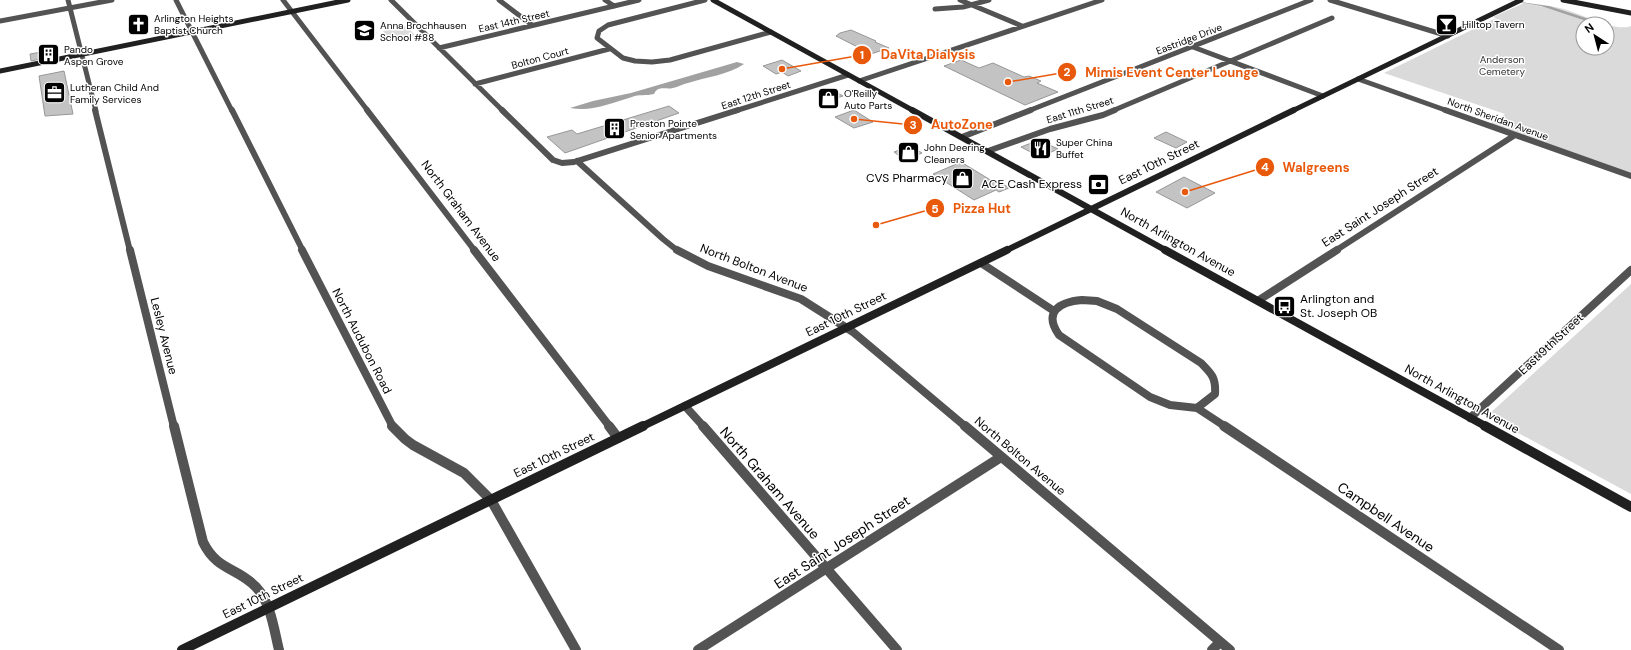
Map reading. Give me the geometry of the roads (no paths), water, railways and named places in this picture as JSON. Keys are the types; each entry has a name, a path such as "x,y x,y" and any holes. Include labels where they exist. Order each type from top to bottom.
{"main road":[{"path":"0,71 348,0"},
{"name":"North Arlington Avenue","path":"713,0 1259,300 1631,507"},
{"name":"East 10th Street","path":"182,650 1521,0"},
{"path":"1562,0 1631,12"}],"street":[{"name":"Lesley Avenue","path":"68,0 203,542 206,550 214,560 226,569 248,580 256,587 264,599 279,650"},
{"path":"0,21 112,0"},
{"name":"North Audubon Road","path":"176,0 390,424 400,436 413,446 465,473 491,500 576,650"},
{"name":"North Graham Avenue","path":"283,0 618,438"},
{"path":"391,0 553,160 562,163 577,161"},
{"path":"499,0 532,26"},
{"path":"605,0 614,6"},
{"name":"East 14th Street","path":"439,48 639,0"},
{"path":"705,0 616,22 605,26 598,31 596,37 609,49 620,56 630,60 644,62 662,61 772,32"},
{"path":"960,0 1022,26"},
{"path":"935,9 950,9 989,0"},
{"path":"859,81 1102,0"},
{"name":"Eastridge Drive","path":"962,137 1311,0"},
{"path":"1330,0 1448,36"},
{"name":"East 11th Street","path":"988,151 1050,129 1103,115 1332,18"},
{"path":"1193,47 1323,96"},
{"name":"Bolton Court","path":"475,84 609,49"},
{"name":"East 12th Street","path":"577,161 848,75"},
{"name":"North Sheridan Avenue","path":"1358,79 1631,176"},
{"name":"East Saint Joseph Street","path":"1259,300 1515,135"},
{"name":"North Bolton Avenue","path":"577,161 662,239 680,252 708,266 802,299 847,327 1001,457 1216,646 1230,650"},
{"path":"981,262 1054,311 1058,306 1076,300 1090,300 1104,303 1201,363 1214,377 1216,387 1215,394 1197,408"},
{"name":"East 9th Street","path":"1470,418 1631,270"},
{"name":"Campbell Avenue","path":"1054,311 1051,316 1052,322 1059,335 1146,395 1165,404 1197,408 1559,650"},
{"name":"North Graham Avenue","path":"685,406 897,650"},
{"name":"East Saint Joseph Street","path":"698,650 1001,457"}],"place":[{"name":"Arlington Heights Baptist Church","path":"138,24"},
{"name":"Hilltop Tavern","path":"1446,24"},
{"name":"Anna Brochhausen School #88","path":"364,31"},
{"name":"Pando Aspen Grove","path":"48,55"},
{"name":"DaVita Dialysis","path":"782,69"},
{"name":"Mimis Event Center Lounge","path":"1008,82"},
{"name":"Lutheran Child And Family Services","path":"55,93"},
{"name":"O'Reilly Auto Parts","path":"829,99"},
{"name":"AutoZone","path":"854,119"},
{"name":"Preston Pointe Senior Apartments","path":"615,129"},
{"name":"Super China Buffet","path":"1041,148"},
{"name":"John Deering Cleaners","path":"908,153"},
{"name":"CVS Pharmacy","path":"963,178"},
{"name":"ACE Cash Express","path":"1098,184"},
{"name":"Walgreens","path":"1185,192"},
{"name":"Pizza Hut","path":"876,225"},
{"name":"Arlington and St. Joseph OB","path":"1285,306"}],"park label":[{"name":"Anderson Cemetery","path":"1502,64"}]}
